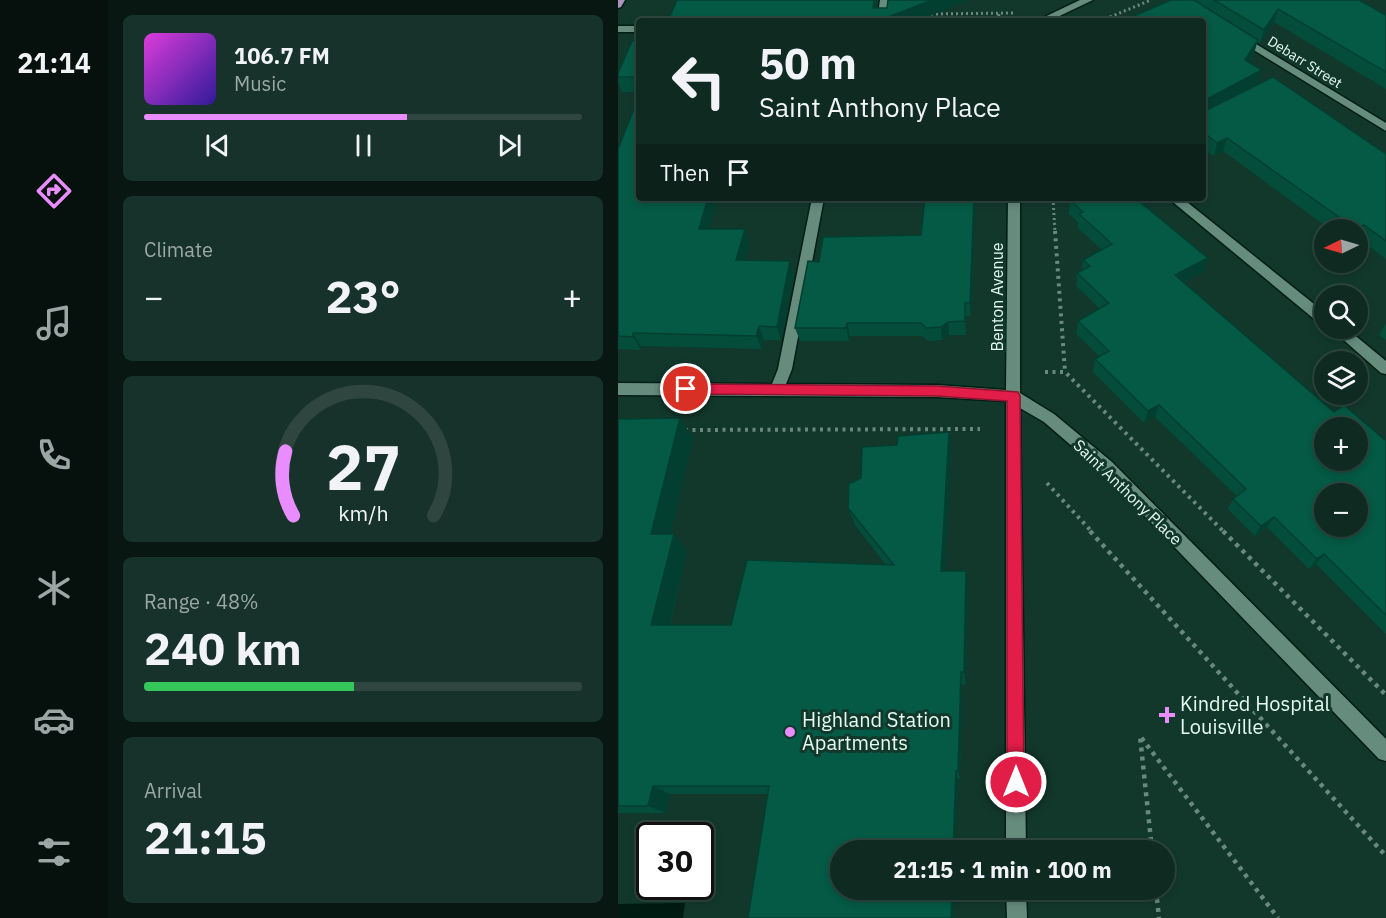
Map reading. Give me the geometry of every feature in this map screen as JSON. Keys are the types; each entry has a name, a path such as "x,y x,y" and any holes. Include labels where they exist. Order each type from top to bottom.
{"main road":[{"path":"618,5 620,0"}],"street":[{"path":"882,18 885,0"},
{"path":"1048,18 1088,0"},
{"path":"618,29 636,29"},
{"name":"Debarr Street","path":"1227,30 1386,128"},
{"path":"1280,79 1294,71"},
{"path":"777,390 785,369 817,201"},
{"name":"Benton Avenue","path":"1014,201 1016,840"},
{"path":"1178,201 1314,312"},
{"path":"1349,339 1386,369"},
{"name":"Saint Anthony Place","path":"618,389 937,391 1013,396 1049,418 1107,467 1386,752"},
{"path":"1016,900 1017,918"}],"path":[{"path":"1108,18 1149,1 1157,8"},
{"path":"998,18 999,13"},
{"path":"882,18 1015,13"},
{"path":"1053,201 1065,372"},
{"path":"1151,840 1140,736 1278,918"},
{"path":"1157,900 1159,918"}],"shaded area":[{"path":"685,903 683,918 618,918 618,904"}],"building":[{"path":"677,0 874,0 873,8 887,8 888,0 932,0 886,18 669,18"},
{"path":"1171,0 1194,0 1258,40 1245,60 1262,70 1206,99 1206,18 1129,18"},
{"path":"1214,0 1359,0 1386,15 1386,72 1278,9 1264,30"},
{"path":"632,41 636,41 636,77 618,77"},
{"path":"1273,77 1386,154 1386,241 1368,228 1368,219 1342,219 1227,138 1217,143 1206,134 1206,110"},
{"path":"636,104 636,201 707,201 699,229 745,229 736,260 790,261 777,327 759,326 756,336 633,333 633,337 618,336 618,149"},
{"path":"925,201 974,201 970,303 965,303 965,321 948,322 941,327 926,328 921,323 847,323 846,328 795,328 808,261 819,262 823,237 921,235"},
{"path":"1071,201 1139,201 1208,258 1175,275 1314,395 1314,405 1326,405 1334,412 1344,405 1358,417 1314,417 1314,471 1368,471 1368,426 1386,441 1386,615 1324,554 1317,559 1274,517 1261,526 1233,499 1246,489 1159,405 1148,411 1095,359 1109,351 1078,321 1109,303 1077,273 1090,266 1083,260 1112,244 1079,214 1083,212"},
{"name":"Highland Station Apartments","path":"680,418 651,534 674,534 651,625 731,625 747,560 894,565 848,508 849,484 861,478 862,447 897,445 898,436 949,432 941,571 966,571 964,672 961,672 953,840 830,840 830,900 952,900 951,918 748,918 769,786 653,786 648,806 618,806 618,419"}],"place":[{"name":"Kindred Hospital Louisville","path":"1167,715"},
{"name":"Highland Station Apartments","path":"790,732"}],"route":[{"path":"686,389 937,391 1013,396 1016,782"}]}
